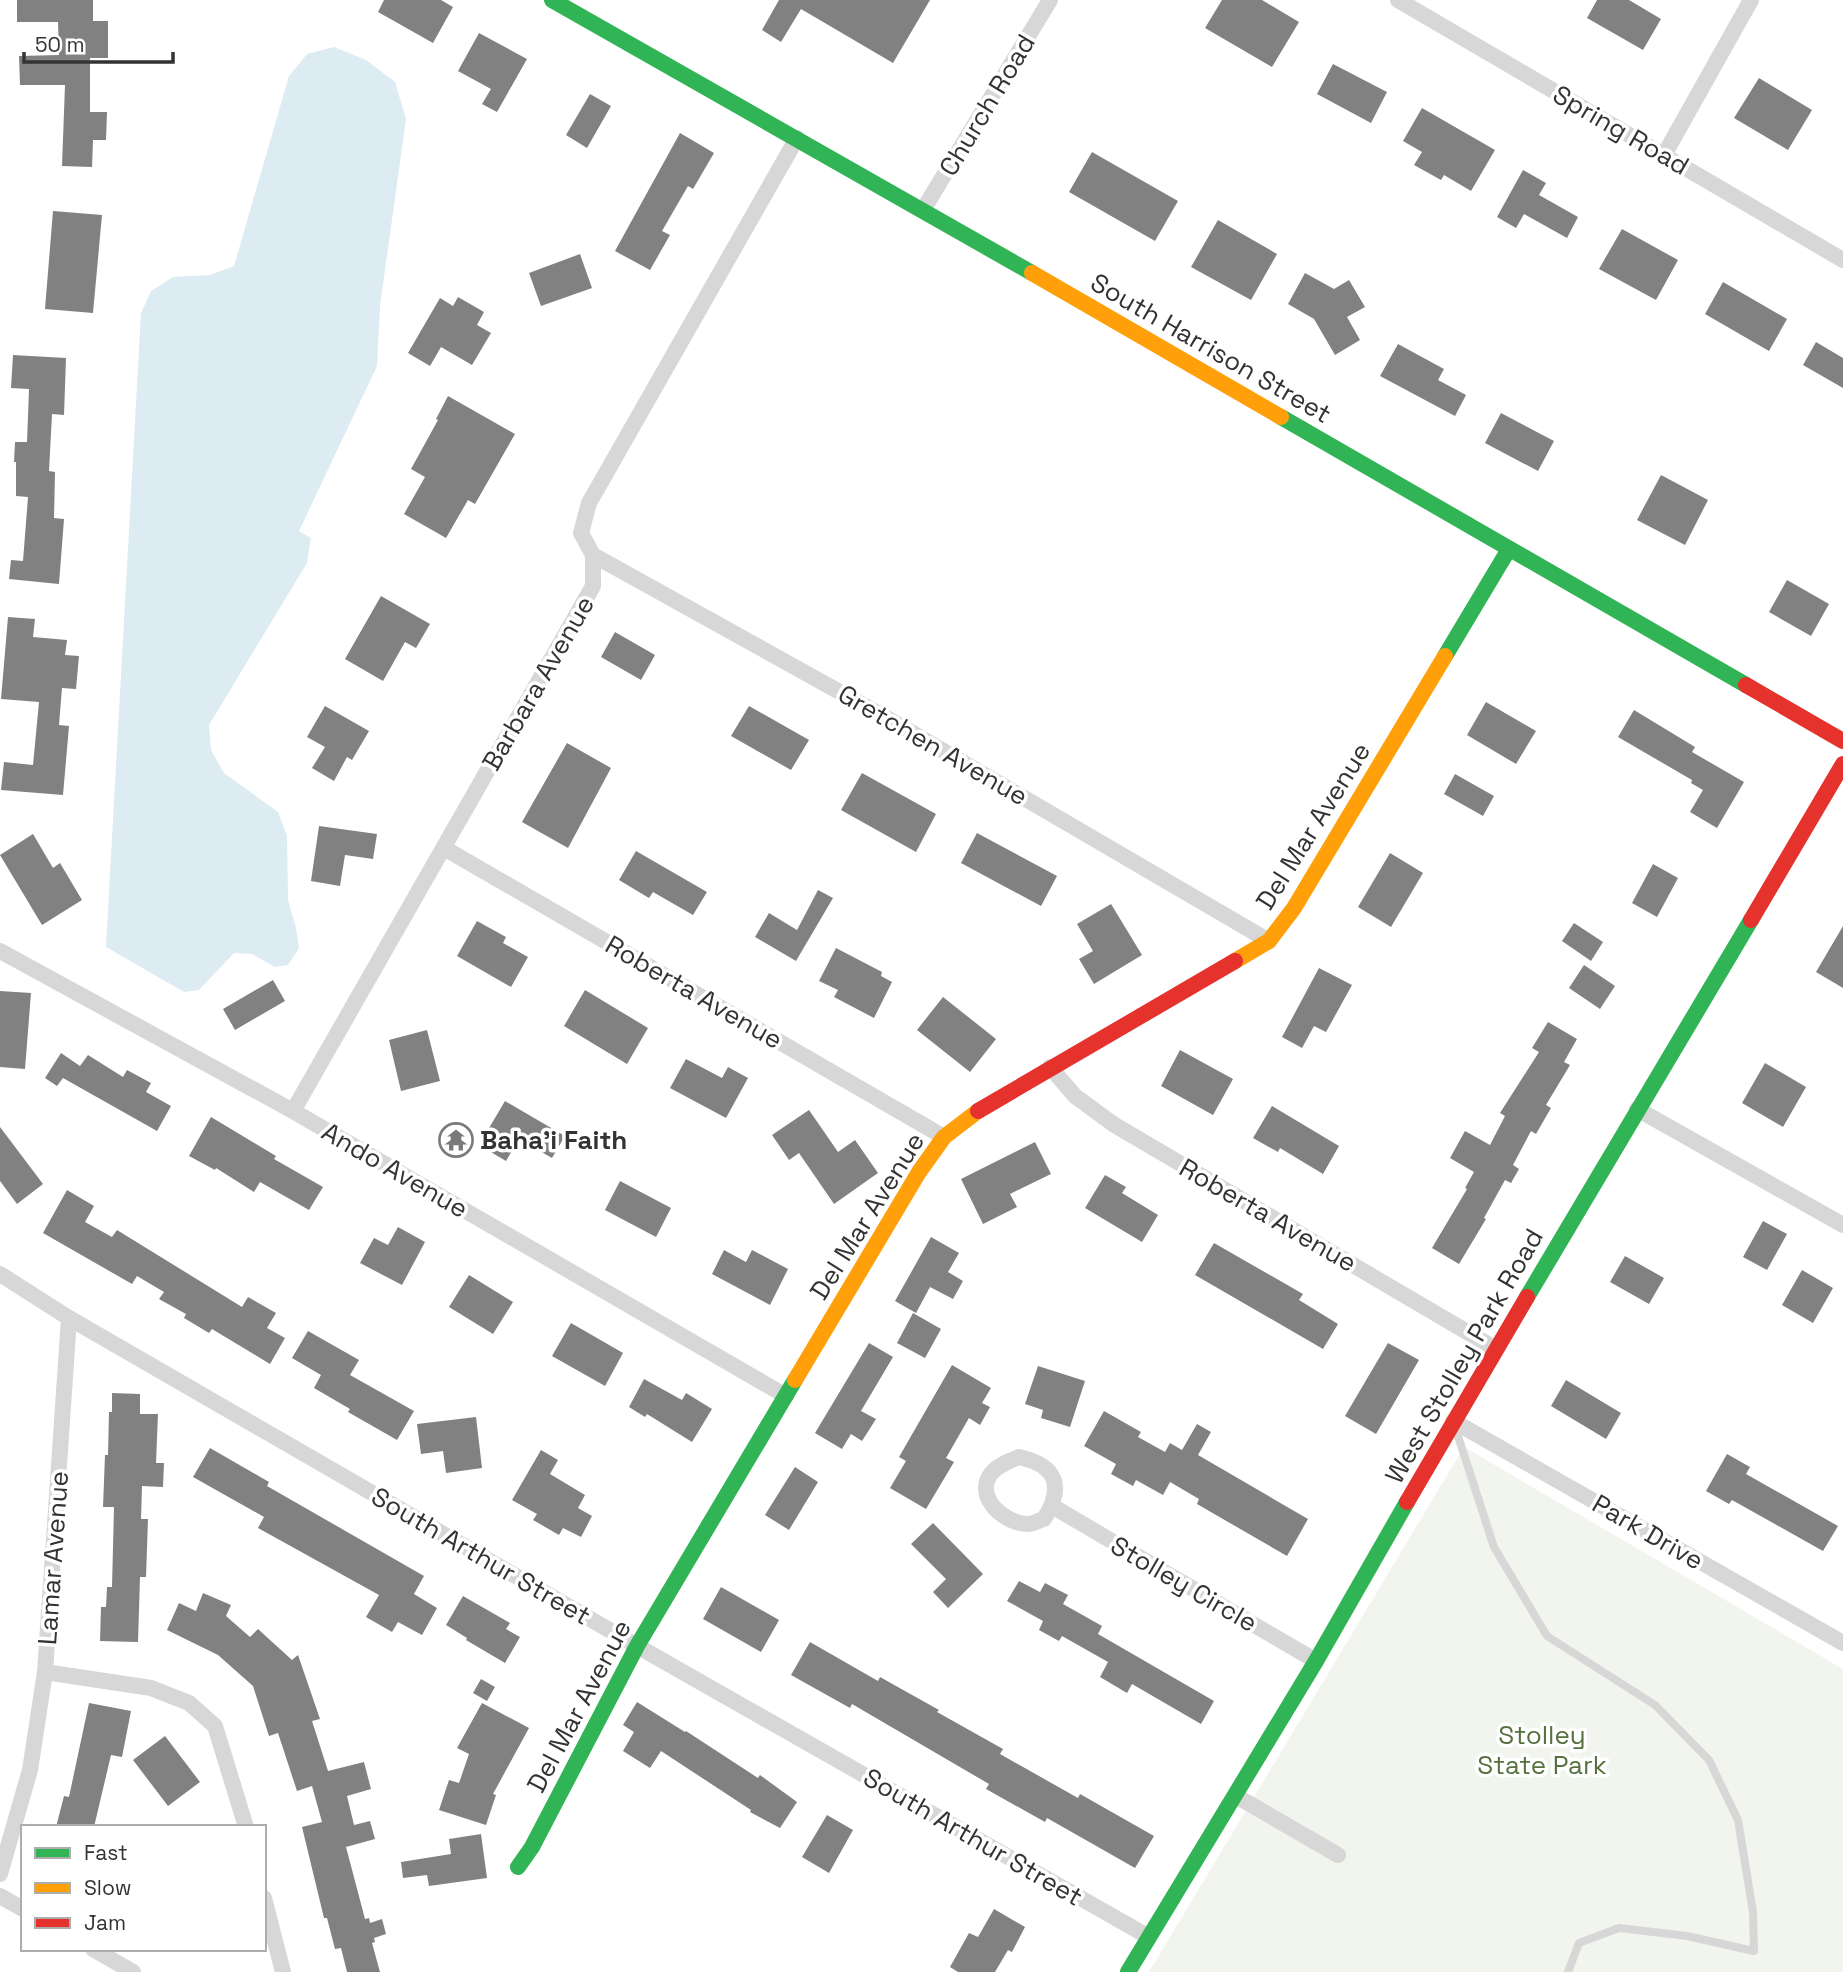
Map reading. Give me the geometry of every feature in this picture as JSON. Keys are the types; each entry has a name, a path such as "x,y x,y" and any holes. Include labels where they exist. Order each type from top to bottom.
{"main road":[{"name":"South Harrison Street","path":"552,0 573,5 797,138 1843,741"},
{"name":"Del Mar Avenue","path":"518,1867 637,1646 919,1172 944,1137 989,1103 1269,941 1294,908 1509,549"},
{"name":"West Stolley Park Road","path":"1128,1972 1316,1661 1453,1421 1843,764"}],"street":[{"name":"Church Road","path":"923,210 1050,0"},
{"name":"Spring Road","path":"1398,0 1843,260"},
{"path":"1664,155 1751,0"},
{"name":"Barbara Avenue","path":"293,1111 593,586 593,555 581,533 589,503 797,138"},
{"name":"Gretchen Avenue","path":"593,555 892,721 1269,941"},
{"name":"Roberta Avenue","path":"444,848 944,1137"},
{"name":"Ando Avenue","path":"0,951 293,1111 786,1396"},
{"name":"Roberta Avenue","path":"1050,1067 1075,1096 1113,1124 1496,1349"},
{"path":"1637,1109 1843,1225"},
{"path":"0,1274 69,1318"},
{"name":"South Arthur Street","path":"69,1318 637,1646 1149,1937"},
{"name":"Lamar Avenue","path":"0,1874 30,1770 45,1672 69,1318"},
{"name":"Park Drive","path":"1453,1421 1843,1643"},
{"path":"1018,1457 1038,1461 1052,1474 1057,1493 1052,1506 1044,1519 1028,1524 1007,1519 991,1504 986,1488 990,1474 1018,1457"},
{"name":"Stolley Circle","path":"1052,1506 1316,1661"},
{"path":"45,1672 150,1688 189,1703 215,1726 245,1825"},
{"path":"1236,1796 1338,1855"},
{"path":"0,1896 21,1908"},
{"path":"266,1906 283,1972"},
{"path":"97,1951 134,1972"}],"lane":[{"path":"1453,1421 1493,1546 1547,1636 1655,1705 1709,1760 1738,1820 1753,1912 1754,1951 1687,1936 1619,1928 1579,1942 1568,1972"}],"green space":[{"name":"Stolley State Park","path":"1464,1447 1843,1669 1843,1972 1149,1972"}],"shaded area":[{"path":"334,47 366,60 395,82 406,119 380,306 377,366 299,531 311,538 307,563 209,725 211,750 224,773 278,812 287,836 288,900 299,948 288,965 275,967 252,954 234,953 199,990 184,992 106,947 141,313 151,291 173,277 210,275 234,266 289,76 307,54"}],"building":[{"path":"17,0 93,0 93,21 108,21 108,58 90,58 90,112 107,112 106,140 93,140 92,167 62,166 65,85 20,85 19,56 59,55 58,22 17,22"},
{"path":"384,0 441,0 453,7 433,43 378,12"},
{"path":"779,0 930,0 893,63 801,9 781,42 762,30"},
{"path":"1222,0 1262,0 1299,22 1272,67 1205,28"},
{"path":"1597,0 1629,0 1661,19 1643,50 1587,18"},
{"path":"479,33 527,59 497,112 482,104 491,89 458,71"},
{"path":"1333,64 1387,92 1371,123 1317,94"},
{"path":"1759,78 1812,110 1788,150 1734,118"},
{"path":"590,94 611,106 587,148 566,135"},
{"path":"1422,108 1495,150 1471,191 1444,175 1441,180 1414,165 1422,152 1403,141"},
{"path":"680,133 714,153 693,189 688,186 662,231 670,235 650,270 615,251"},
{"path":"1092,152 1178,201 1155,241 1069,192"},
{"path":"1523,170 1546,183 1539,195 1578,217 1567,238 1524,214 1516,228 1497,217"},
{"path":"53,211 102,215 93,313 45,309"},
{"path":"1218,220 1277,254 1251,300 1191,267"},
{"path":"1622,229 1678,260 1656,300 1599,269"},
{"path":"580,254 592,288 541,306 529,273"},
{"path":"1305,273 1334,289 1349,280 1365,307 1347,317 1360,340 1335,355 1314,319 1288,304"},
{"path":"1723,282 1787,319 1769,351 1705,314"},
{"path":"458,297 484,312 477,325 491,333 472,365 441,347 430,366 408,353 440,298 453,306"},
{"path":"1816,342 1843,358 1843,388 1803,365"},
{"path":"1398,344 1444,369 1438,380 1466,395 1455,416 1380,376"},
{"path":"13,355 66,358 64,415 52,414 49,471 55,472 54,518 64,519 59,584 9,579 11,560 23,561 28,497 16,496 14,462 15,442 27,442 29,389 11,388"},
{"path":"448,396 515,434 475,504 468,500 446,538 404,514 425,477 411,469"},
{"path":"1501,413 1554,441 1538,471 1485,443"},
{"path":"1661,475 1708,500 1685,545 1637,520"},
{"path":"1787,580 1829,604 1811,636 1769,612"},
{"path":"381,596 430,624 416,648 405,642 383,681 345,659"},
{"path":"8,617 35,619 33,637 67,640 65,655 79,656 76,689 62,688 59,725 69,726 63,795 1,790 4,762 33,765 39,702 1,699"},
{"path":"615,632 655,655 641,680 601,657"},
{"path":"1486,702 1536,731 1516,764 1467,735"},
{"path":"325,706 369,731 352,760 347,757 334,781 312,768 325,747 307,737"},
{"path":"749,706 809,740 791,770 731,736"},
{"path":"1634,710 1695,747 1692,752 1744,782 1717,828 1690,812 1703,790 1691,783 1692,780 1618,737"},
{"path":"567,743 611,768 568,848 522,822"},
{"path":"862,773 936,814 916,852 841,810"},
{"path":"1455,774 1494,796 1483,816 1444,794"},
{"path":"319,826 377,834 373,859 345,855 340,886 311,881"},
{"path":"977,833 1057,876 1041,906 961,863"},
{"path":"33,834 53,868 60,863 82,900 42,925 0,855"},
{"path":"636,851 707,892 693,915 653,892 649,898 619,880"},
{"path":"1390,853 1423,873 1391,927 1358,907"},
{"path":"1653,864 1678,878 1657,917 1632,903"},
{"path":"818,890 833,898 796,961 755,937 769,913 797,930"},
{"path":"1111,904 1142,955 1094,984 1079,959 1093,951 1077,924"},
{"path":"477,921 506,937 503,943 528,957 511,987 457,956"},
{"path":"1574,923 1603,942 1591,961 1562,941"},
{"path":"1843,926 1843,988 1816,972"},
{"path":"836,948 882,972 881,976 892,982 874,1018 834,997 838,990 819,981"},
{"path":"1584,965 1615,986 1600,1009 1569,988"},
{"path":"1319,968 1352,985 1326,1032 1314,1026 1302,1048 1282,1037"},
{"path":"273,980 285,1001 235,1030 223,1009"},
{"path":"585,990 648,1028 627,1064 564,1026"},
{"path":"0,991 31,993 25,1069 0,1067"},
{"path":"943,997 996,1039 970,1072 917,1030"},
{"path":"1548,1022 1577,1039 1564,1062 1570,1065 1546,1105 1551,1108 1536,1134 1531,1131 1513,1165 1519,1169 1511,1183 1505,1180 1459,1264 1432,1248 1474,1172 1450,1158 1465,1131 1490,1145 1505,1116 1500,1113 1539,1052 1532,1048"},
{"path":"427,1030 440,1081 401,1091 389,1040"},
{"path":"1180,1050 1233,1079 1213,1115 1161,1086"},
{"path":"61,1053 80,1066 88,1055 123,1077 127,1070 151,1083 146,1092 171,1106 157,1131 63,1078 57,1086 45,1078"},
{"path":"686,1059 722,1078 728,1067 748,1078 726,1118 670,1088"},
{"path":"1765,1063 1806,1087 1783,1127 1742,1103"},
{"path":"505,1101 565,1136 552,1158 519,1139 506,1161 479,1145"},
{"path":"1272,1106 1339,1146 1323,1174 1280,1148 1278,1152 1253,1138"},
{"path":"809,1110 838,1152 855,1140 878,1173 834,1204 799,1153 789,1160 772,1135"},
{"path":"211,1117 276,1156 274,1159 323,1187 309,1210 260,1182 254,1192 216,1168 215,1170 189,1156"},
{"path":"0,1127 43,1184 17,1204 0,1181"},
{"path":"1035,1142 1051,1174 1010,1194 1017,1207 983,1224 961,1179"},
{"path":"1105,1175 1126,1187 1122,1193 1158,1215 1142,1242 1085,1208"},
{"path":"620,1181 671,1208 656,1237 605,1210"},
{"path":"67,1190 94,1206 85,1222 112,1237 117,1230 242,1307 248,1297 276,1313 267,1328 285,1338 270,1364 212,1329 209,1333 184,1318 186,1314 159,1299 164,1292 137,1276 132,1284 43,1233"},
{"path":"1763,1221 1787,1234 1767,1270 1743,1257"},
{"path":"398,1227 425,1242 402,1285 360,1263 374,1238 388,1245"},
{"path":"931,1237 959,1253 948,1272 963,1281 953,1299 930,1287 916,1313 895,1301"},
{"path":"1214,1243 1303,1294 1299,1300 1338,1324 1323,1349 1195,1275"},
{"path":"724,1250 746,1262 752,1250 788,1269 770,1305 712,1274"},
{"path":"1625,1256 1664,1278 1649,1304 1610,1282"},
{"path":"1802,1270 1833,1288 1813,1323 1782,1305"},
{"path":"469,1275 513,1302 493,1334 449,1307"},
{"path":"913,1313 941,1329 925,1358 897,1343"},
{"path":"571,1323 623,1353 605,1386 552,1356"},
{"path":"308,1331 359,1360 350,1375 414,1411 397,1440 348,1412 350,1409 314,1388 321,1375 292,1358"},
{"path":"869,1343 893,1357 861,1411 876,1419 862,1441 851,1434 842,1449 815,1433"},
{"path":"1388,1343 1419,1360 1376,1434 1345,1416"},
{"path":"952,1365 991,1388 982,1403 990,1407 980,1425 969,1418 946,1458 954,1462 926,1509 890,1488 906,1461 899,1457"},
{"path":"1038,1366 1085,1381 1070,1427 1041,1418 1043,1410 1025,1404"},
{"path":"644,1379 682,1400 686,1393 712,1409 692,1442 647,1414 645,1417 629,1407"},
{"path":"1566,1380 1621,1413 1606,1439 1551,1406"},
{"path":"112,1393 140,1394 140,1414 158,1414 156,1463 164,1463 163,1487 142,1486 141,1519 148,1519 146,1577 140,1577 138,1642 100,1641 101,1607 106,1607 107,1587 112,1587 114,1507 103,1507"},
{"path":"1104,1411 1141,1432 1138,1437 1165,1452 1170,1443 1182,1450 1197,1424 1211,1432 1198,1455 1308,1519 1287,1556 1197,1504 1199,1499 1170,1482 1163,1495 1136,1480 1133,1486 1111,1474 1116,1464 1084,1446"},
{"path":"476,1417 482,1468 446,1473 443,1451 421,1454 417,1424"},
{"path":"210,1448 269,1482 267,1486 424,1576 414,1594 437,1608 422,1635 398,1622 392,1632 366,1617 379,1595 258,1528 264,1517 193,1477"},
{"path":"541,1450 558,1460 550,1474 585,1495 578,1508 592,1516 581,1537 563,1528 559,1535 533,1520 537,1514 512,1500"},
{"path":"1727,1454 1750,1467 1746,1474 1838,1526 1823,1551 1732,1500 1729,1504 1706,1491"},
{"path":"795,1467 818,1482 789,1530 765,1515"},
{"path":"933,1523 983,1574 948,1608 933,1592 946,1579 911,1544"},
{"path":"1019,1581 1040,1592 1045,1583 1068,1595 1063,1604 1102,1626 1098,1634 1214,1701 1201,1724 1132,1684 1127,1693 1100,1677 1108,1662 1062,1636 1059,1641 1039,1630 1043,1621 1007,1601"},
{"path":"721,1587 779,1620 761,1652 703,1619"},
{"path":"203,1593 231,1605 226,1616 250,1637 258,1629 292,1660 298,1655 320,1719 312,1721 328,1771 364,1762 371,1789 347,1796 354,1825 370,1821 375,1839 346,1847 365,1919 369,1918 370,1923 382,1919 386,1934 374,1938 375,1942 372,1943 380,1972 347,1972 341,1948 335,1949 327,1918 324,1918 302,1827 322,1822 312,1786 297,1791 278,1733 269,1736 253,1686 218,1655 167,1630 179,1603 196,1611"},
{"path":"463,1596 510,1623 506,1629 520,1637 505,1663 446,1625"},
{"path":"810,1642 878,1681 880,1677 939,1710 937,1712 1003,1749 1000,1754 1078,1798 1080,1794 1154,1836 1135,1868 1047,1818 1045,1822 986,1789 989,1784 852,1704 850,1708 791,1675"},
{"path":"481,1679 495,1687 487,1701 473,1693"},
{"path":"637,1702 758,1778 760,1775 797,1802 780,1828 750,1812 751,1810 661,1751 650,1768 623,1751 634,1732 623,1725"},
{"path":"89,1703 131,1711 122,1757 111,1755 94,1825 57,1825 64,1796 69,1797"},
{"path":"482,1703 529,1728 493,1794 496,1795 486,1825 439,1810 449,1780 459,1783 469,1754 457,1748"},
{"path":"165,1736 200,1782 168,1806 133,1760"},
{"path":"827,1815 853,1830 829,1873 802,1857"},
{"path":"481,1834 487,1878 429,1886 427,1875 403,1878 401,1862 451,1854 449,1839"},
{"path":"994,1909 1025,1927 1012,1952 1008,1950 995,1972 958,1972 950,1967 969,1933 978,1937"}],"traffic: fast":[{"path":"552,0 1032,273"},
{"path":"1281,417 1746,685"},
{"path":"1445,656 1509,549"},
{"path":"1527,1297 1751,920"},
{"path":"518,1867 532,1847 637,1646 795,1380"},
{"path":"1128,1972 1316,1661 1407,1502"}],"traffic: slow":[{"path":"1032,273 1281,417"},
{"path":"1235,961 1269,941 1294,908 1445,656"},
{"path":"795,1380 919,1172 944,1137 978,1111"}],"traffic: jam":[{"path":"1746,685 1843,741"},
{"path":"1751,920 1843,764"},
{"path":"978,1111 1235,961"},
{"path":"1407,1502 1527,1297"}],"place":[{"name":"Baha'i Faith","path":"456,1140"}]}
